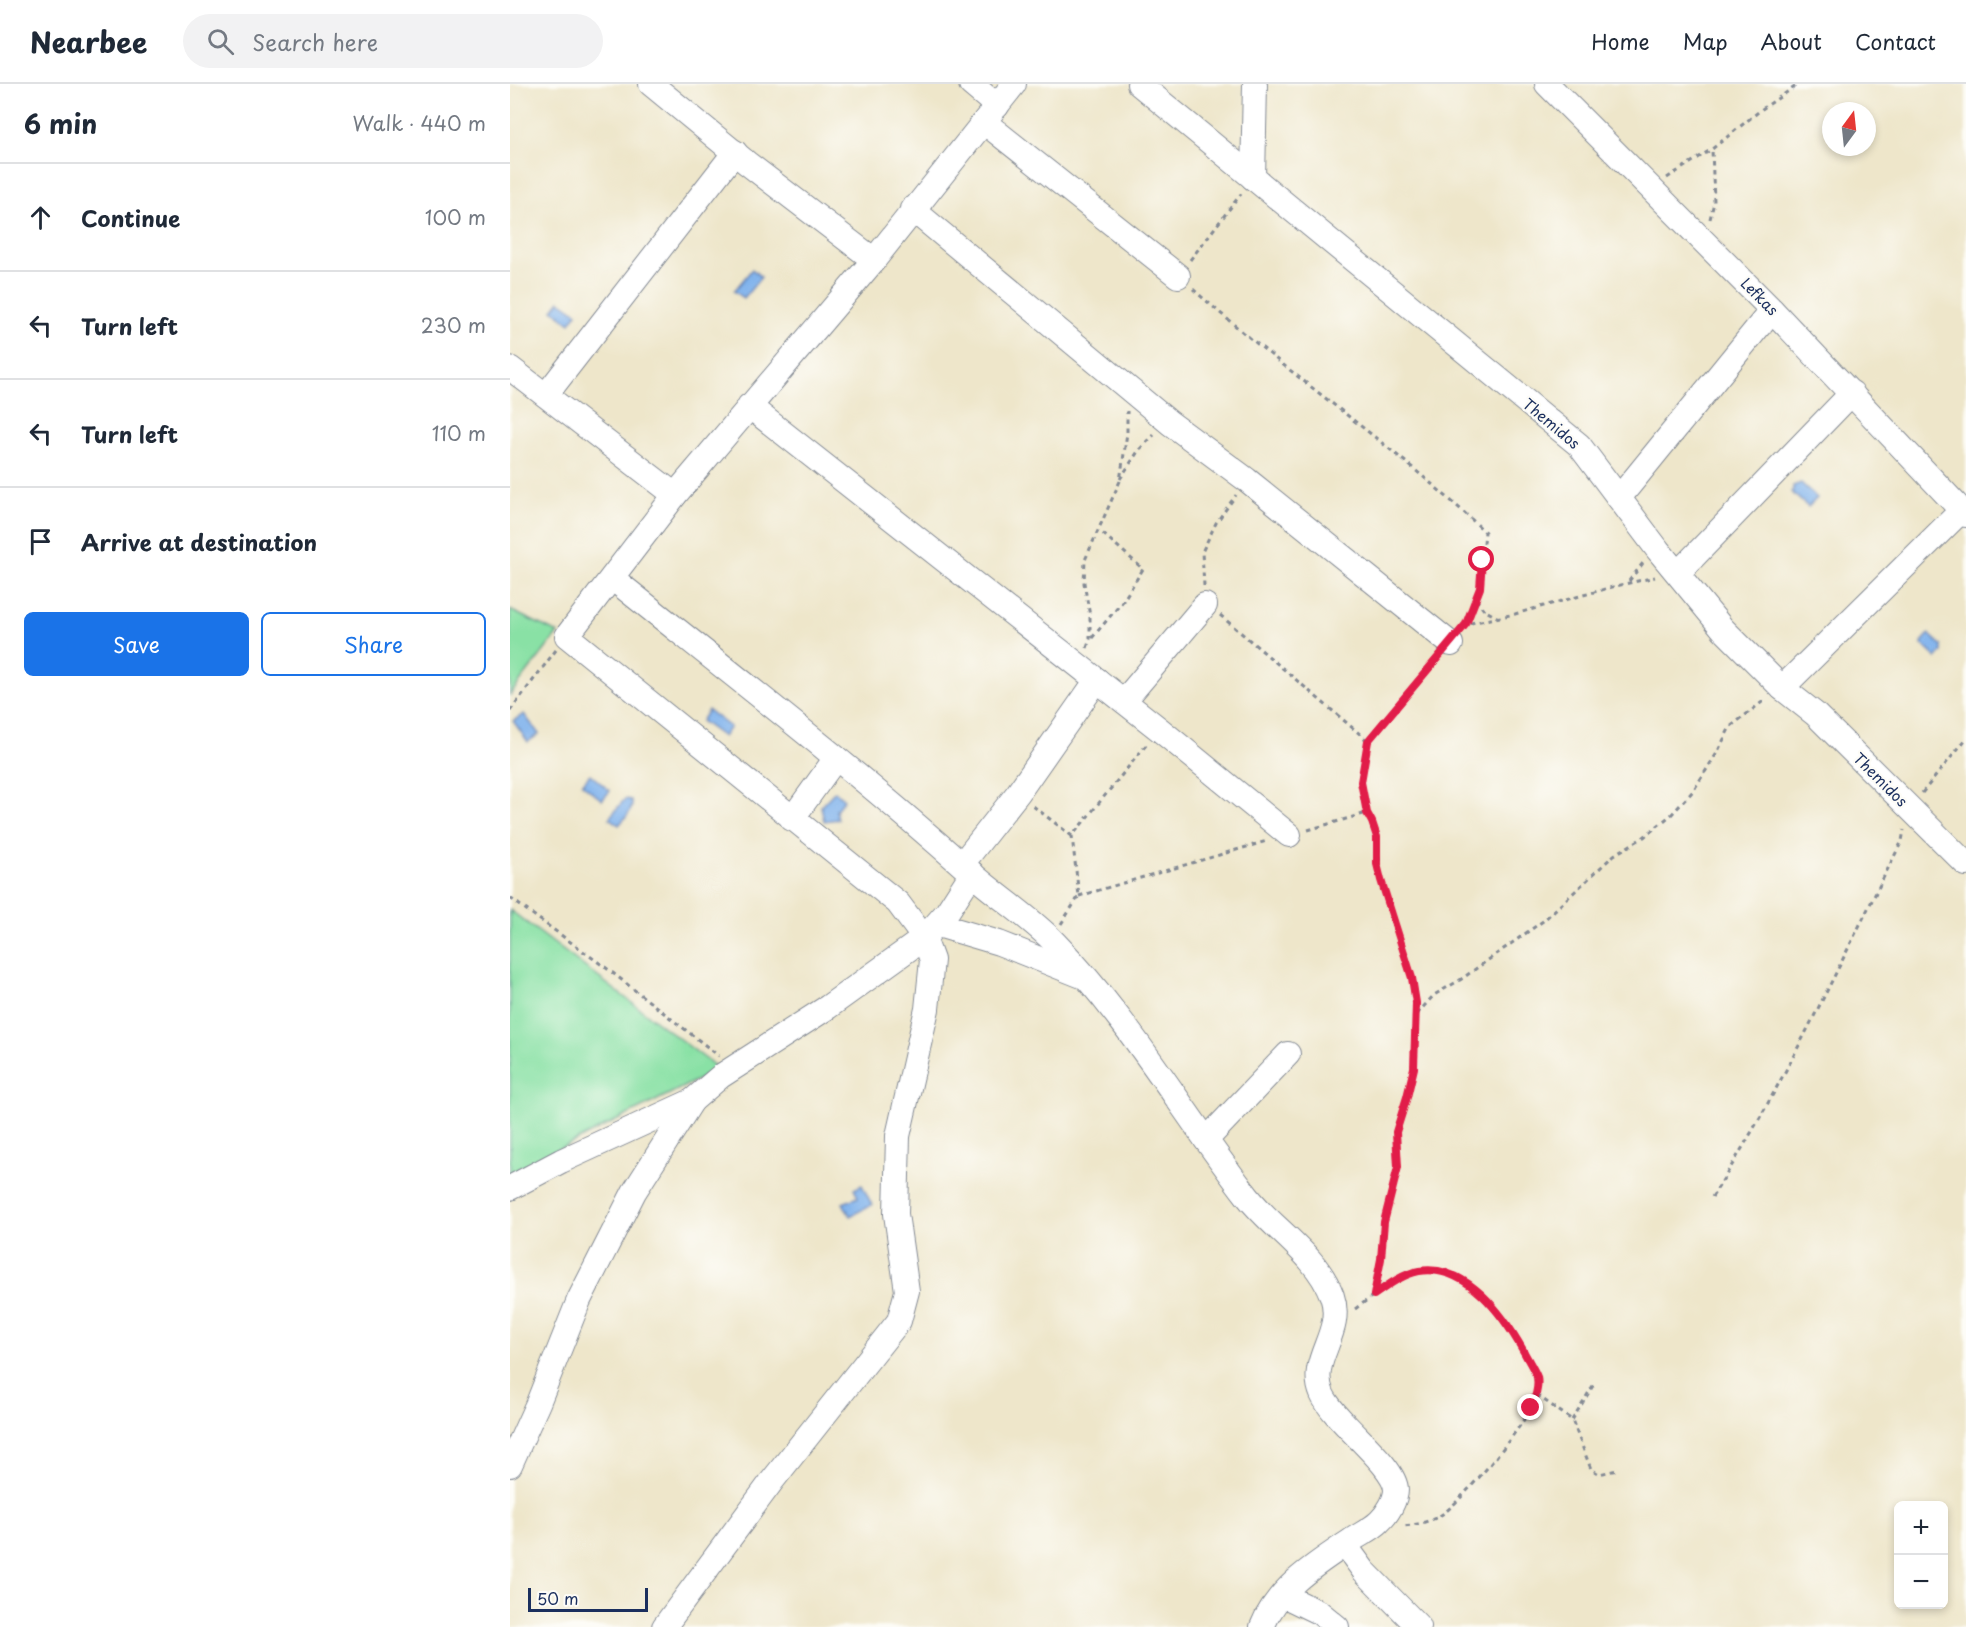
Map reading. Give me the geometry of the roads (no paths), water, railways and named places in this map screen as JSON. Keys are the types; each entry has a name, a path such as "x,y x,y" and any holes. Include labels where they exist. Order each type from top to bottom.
{"street":[{"path":"651,84 874,260"},
{"path":"971,84 991,114 1178,276"},
{"path":"1014,84 912,209 874,260 675,495 567,636 931,931 999,943 1086,977"},
{"name":"Themidos","path":"1139,84 1579,446 1723,629 1782,688 1815,714 1966,864"},
{"path":"1252,178 1255,84"},
{"name":"Lefkas","path":"1547,84 1772,310 1963,513"},
{"path":"546,395 735,152"},
{"path":"912,209 1170,423 1247,480 1451,644"},
{"path":"1619,498 1772,310"},
{"path":"511,371 546,395 675,495"},
{"path":"1678,573 1852,393"},
{"path":"749,406 1124,701 1289,835"},
{"path":"1782,688 1963,513"},
{"path":"612,578 836,758 1052,939 1086,977 1250,1200 1323,1277 1333,1298 1335,1323 1319,1363 1321,1392 1333,1412 1392,1475 1396,1491 1390,1507 1379,1522 1306,1573 1284,1595 1262,1627"},
{"path":"1124,701 1205,605"},
{"path":"510,1188 561,1161 692,1101 721,1076 828,1007 931,931 967,868 1018,793 1088,673"},
{"path":"792,819 836,758"},
{"path":"664,1627 772,1481 899,1321 907,1291 896,1214 898,1136 927,1009 932,960 931,931"},
{"path":"1206,1140 1288,1054"},
{"path":"510,1465 538,1403 579,1300 634,1192 692,1101"},
{"path":"1345,1545 1364,1571 1419,1627"},
{"path":"1284,1595 1320,1613 1336,1627"}],"water":[{"path":"752,269 761,277 744,298 734,291"},
{"path":"560,301 577,313 570,323 553,310"},
{"path":"1801,483 1817,498 1808,507 1791,492 1793,486"},
{"path":"1929,634 1942,646 1942,652 1936,658 1922,644"},
{"path":"708,710 730,727 723,737 701,721"},
{"path":"524,714 539,734 528,742 513,721"},
{"path":"590,774 610,791 602,800 582,784"},
{"path":"835,791 844,799 836,810 838,819 824,821 821,806"},
{"path":"625,799 631,800 632,807 619,825 609,818"},
{"path":"862,1185 872,1205 850,1216 843,1203 858,1197 854,1189"}]}
